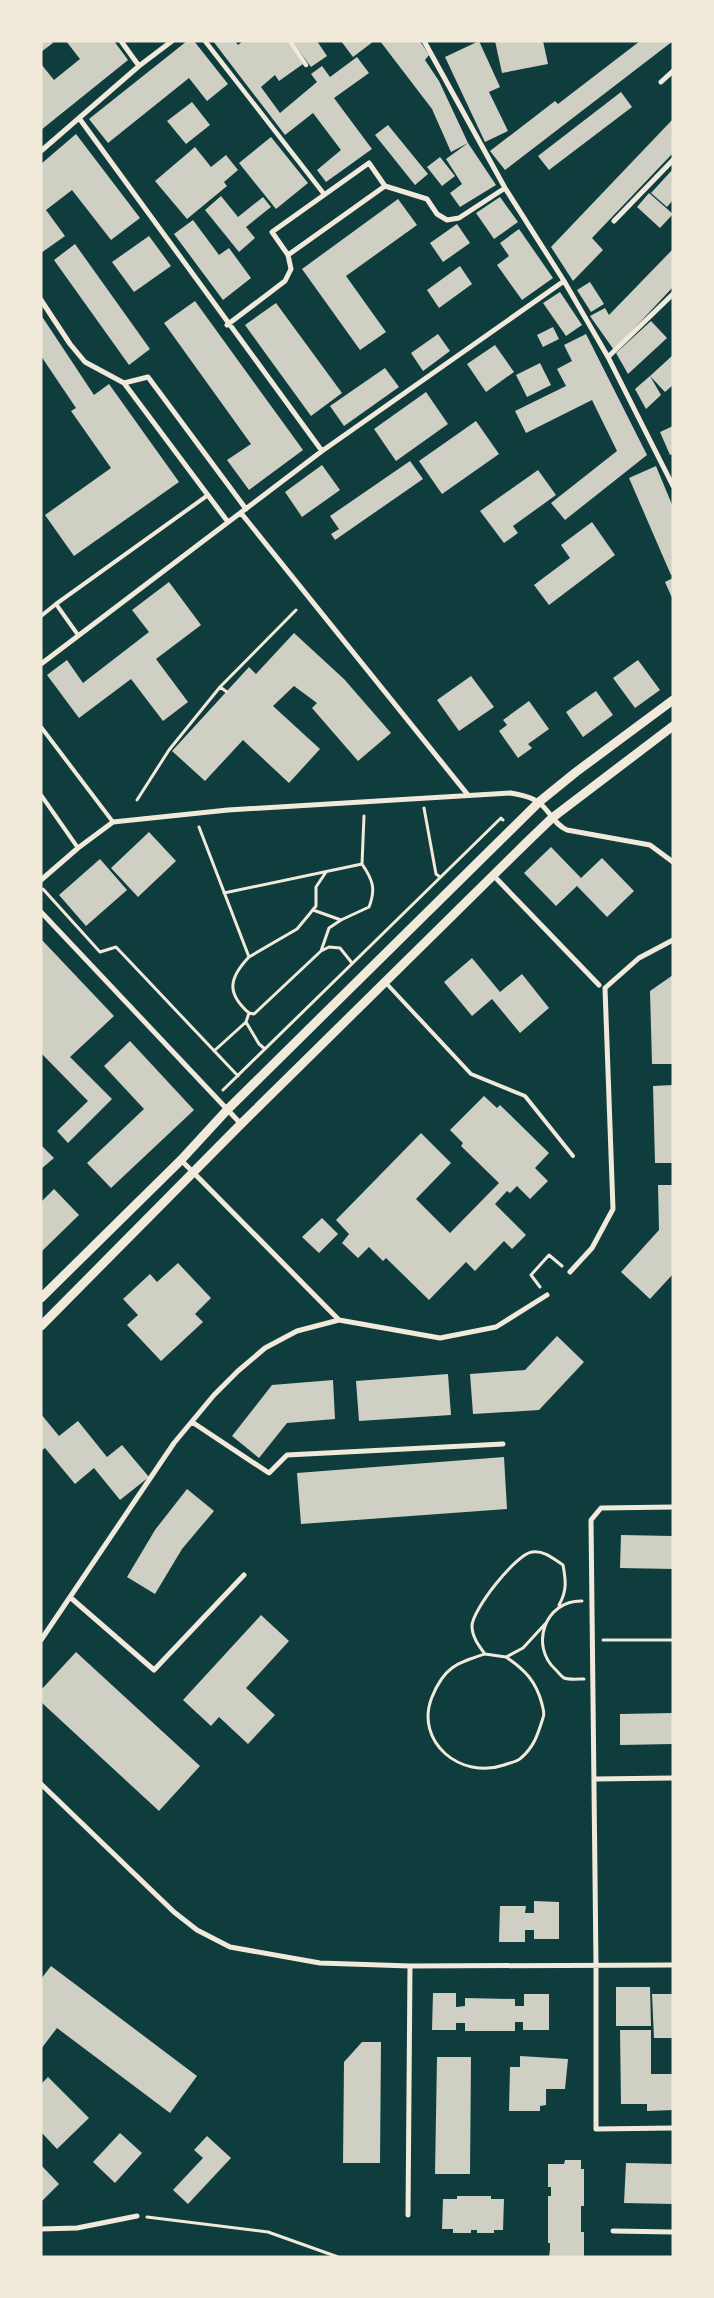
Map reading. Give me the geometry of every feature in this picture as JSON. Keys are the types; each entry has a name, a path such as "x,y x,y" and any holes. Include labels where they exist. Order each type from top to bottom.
{"street":[{"path":"121,41 139,66"},
{"path":"41,151 139,66 172,41"},
{"path":"205,41 324,194"},
{"path":"290,41 306,65"},
{"path":"424,41 505,188 564,281 608,357 673,486"},
{"path":"661,82 673,71"},
{"path":"79,118 227,325 324,450"},
{"path":"614,221 673,160"},
{"path":"227,325 285,281 291,269 288,255 272,232 368,163 385,186 427,199 437,214 447,220 459,218 505,188"},
{"path":"288,255 385,186"},
{"path":"41,664 324,450 564,281"},
{"path":"608,357 673,294"},
{"path":"41,300 70,344 85,362 124,383 228,522"},
{"path":"124,383 148,376 246,509"},
{"path":"241,513 468,795"},
{"path":"41,1298 181,1160 227,1110 539,802 673,700"},
{"path":"41,1326 492,874 552,818 673,726"},
{"path":"41,880 78,848 113,822 228,810 510,793 524,795 539,802 558,826 567,830 650,845 673,862"},
{"path":"492,874 599,985"},
{"path":"41,912 241,1124"},
{"path":"570,1272 592,1248 613,1209 605,988 638,958 673,940"},
{"path":"181,1160 339,1320"},
{"path":"41,1640 174,1443 214,1395 265,1348 297,1332 339,1320 440,1338 496,1327 546,1295"},
{"path":"192,1422 268,1473 287,1455 504,1444"},
{"path":"673,1507 601,1508 591,1520 596,2129 673,2128"},
{"path":"71,1598 154,1670 244,1576"},
{"path":"594,1780 673,1778"},
{"path":"41,1784 174,1912 197,1930 230,1947 320,1963 410,1966 673,1965"},
{"path":"408,2215 410,1966"},
{"path":"41,2229 77,2228 137,2216"},
{"path":"613,2231 673,2232"}],"lane":[{"path":"41,616 208,495"},
{"path":"56,604 78,635"},
{"path":"41,727 113,822"},
{"path":"41,795 78,848"},
{"path":"384,982 471,1074 525,1096 572,1156"}],"path":[{"path":"137,800 169,750 220,687 296,610"},
{"path":"220,687 226,692"},
{"path":"422,798 436,874 440,877"},
{"path":"321,952 329,928 341,920 369,907 374,893 370,875 362,864 364,816"},
{"path":"199,827 249,956"},
{"path":"224,893 362,864"},
{"path":"326,872 316,887 316,906 313,910 297,929 249,956 240,966 233,981 232,994 240,1006 249,1013 254,1014 321,952 330,947 340,948 352,964"},
{"path":"41,886 100,952 116,948 250,1088"},
{"path":"313,910 341,920"},
{"path":"214,1051 246,1022 249,1013"},
{"path":"246,1022 259,1044 265,1049"},
{"path":"216,1098 238,1076"},
{"path":"546,1295 531,1275 549,1255 570,1272"},
{"path":"486,1654 475,1640 472,1626 478,1608 517,1559 532,1552 549,1554 563,1565 566,1581 565,1594 559,1606 546,1623 523,1648 506,1657"},
{"path":"559,1606 574,1600 592,1601"},
{"path":"546,1623 541,1645 549,1664 564,1678 592,1678"},
{"path":"592,1640 673,1640"},
{"path":"486,1654 506,1657 523,1669 537,1687 544,1714 537,1739 520,1759 494,1768 461,1765 440,1749 428,1729 428,1707 439,1680 460,1662 486,1654"},
{"path":"137,2216 268,2232 338,2257"}],"building":[{"path":"41,41 51,41 53,43 41,52"},
{"path":"66,41 114,41 128,60 41,130 41,64 54,80 80,59"},
{"path":"187,41 194,41 228,84 207,101 189,78 108,143 89,119"},
{"path":"213,41 235,41 238,45 243,41 288,41 303,64 279,81 275,75 261,87 280,113 317,82 311,74 322,66 330,77 357,57 369,73 334,98 372,149 326,182 317,170 341,150 313,113 285,135"},
{"path":"292,41 317,41 327,56 311,67"},
{"path":"341,41 374,41 353,57"},
{"path":"380,41 420,41 429,55 425,60 439,81 468,143 451,152 432,109"},
{"path":"479,41 500,87 489,92 508,131 485,142 445,57"},
{"path":"495,41 543,41 548,64 502,73"},
{"path":"640,41 673,41 505,170 490,151 555,101 558,104"},
{"path":"621,92 632,107 549,170 538,156"},
{"path":"192,102 210,125 186,144 167,121"},
{"path":"673,119 673,153 592,238 603,250 573,281 551,247"},
{"path":"388,125 428,174 415,185 375,135"},
{"path":"76,134 140,218 111,240 72,190 46,210 65,236 41,253 41,164"},
{"path":"271,137 308,183 276,209 239,163"},
{"path":"468,143 496,185 460,207 450,193 462,184 446,159"},
{"path":"195,147 211,167 226,155 238,170 224,182 227,186 187,219 155,181"},
{"path":"440,157 455,176 442,186 427,167"},
{"path":"673,169 673,200 667,207 651,193"},
{"path":"649,193 673,214 660,228 637,207"},
{"path":"221,196 238,217 263,197 271,207 246,227 255,238 239,252 205,210"},
{"path":"500,197 518,222 494,239 476,213"},
{"path":"398,199 417,225 346,276 386,332 360,350 302,269"},
{"path":"193,220 219,255 229,248 251,278 223,300 174,234"},
{"path":"457,224 470,243 443,262 430,243"},
{"path":"519,229 553,278 522,300 497,265 509,256 500,243"},
{"path":"149,236 171,266 134,292 112,262"},
{"path":"75,244 150,349 129,365 54,260"},
{"path":"673,249 673,287 614,350 590,316 605,308 609,315"},
{"path":"460,266 472,284 439,308 427,290"},
{"path":"590,282 604,304 591,312 577,290"},
{"path":"560,292 582,325 566,336 543,303"},
{"path":"195,301 303,450 249,490 227,460 251,444 164,323"},
{"path":"276,303 342,393 311,416 245,325"},
{"path":"41,315 94,395 109,384 179,482 74,556 45,515 111,468 71,411 76,408 41,356"},
{"path":"651,321 667,338 628,374 616,353"},
{"path":"553,327 559,339 543,347 537,335"},
{"path":"438,334 450,351 423,371 411,353"},
{"path":"586,334 647,455 565,520 551,503 617,451 592,400 526,433 515,411 566,386 557,369 572,361 564,345"},
{"path":"495,345 514,372 486,392 467,364"},
{"path":"673,355 673,385 665,392 650,376"},
{"path":"540,363 551,385 527,397 516,375"},
{"path":"385,368 399,387 344,426 330,406"},
{"path":"650,376 661,395 646,409 635,389"},
{"path":"426,392 448,424 396,461 374,429"},
{"path":"476,421 499,454 442,494 419,461"},
{"path":"673,426 673,454 670,455 660,432"},
{"path":"410,461 423,479 335,540 331,534 339,529 330,516"},
{"path":"322,465 340,490 302,517 285,492"},
{"path":"656,466 673,507 673,575 671,575 629,478"},
{"path":"538,470 556,495 513,526 518,533 504,543 480,511"},
{"path":"592,522 615,555 549,605 534,585 570,558 561,545"},
{"path":"673,578 673,600 665,582"},
{"path":"169,582 201,625 156,659 188,702 163,721 131,679 79,718 47,675 67,660 83,683 149,632 132,610"},
{"path":"294,633 344,679 391,733 358,761 312,708 317,703 294,686 273,706 320,749 289,783 243,740 205,781 172,751 249,667 256,674"},
{"path":"638,660 660,690 635,708 613,678"},
{"path":"471,676 494,707 459,731 437,700"},
{"path":"596,691 613,715 583,737 566,712"},
{"path":"529,701 549,729 528,744 532,748 518,758 499,731 507,725 503,720"},
{"path":"149,832 176,861 138,897 111,868"},
{"path":"551,847 581,878 602,858 634,891 607,917 577,886 556,906 524,873"},
{"path":"100,859 127,890 86,926 59,895"},
{"path":"41,939 114,1016 70,1057 112,1099 68,1143 57,1131 88,1101 41,1053"},
{"path":"472,958 500,992 522,974 549,1008 520,1033 492,999 472,1016 444,982"},
{"path":"673,975 673,1064 652,1064 650,991"},
{"path":"130,1041 194,1110 111,1188 87,1163 144,1109 104,1066"},
{"path":"673,1085 673,1163 655,1163 653,1086"},
{"path":"484,1096 497,1108 500,1105 549,1153 535,1168 548,1181 530,1199 517,1186 510,1193 507,1191 495,1204 526,1235 512,1249 504,1241 475,1271 466,1262 429,1300 386,1258 383,1261 369,1247 358,1258 342,1243 349,1234 336,1220 421,1133 451,1163 416,1199 450,1233 499,1183 461,1146 463,1143 450,1130"},
{"path":"41,1145 54,1158 41,1169"},
{"path":"658,1185 673,1185 673,1274 650,1299 621,1272 659,1230"},
{"path":"54,1189 79,1215 41,1252 41,1202"},
{"path":"322,1218 338,1234 319,1253 302,1237"},
{"path":"178,1263 211,1298 195,1314 203,1322 161,1361 127,1325 138,1315 123,1299 150,1274 157,1282"},
{"path":"557,1336 584,1362 539,1410 473,1414 470,1374 525,1370"},
{"path":"448,1374 451,1415 359,1421 356,1381"},
{"path":"333,1380 335,1419 287,1423 259,1458 232,1436 272,1385"},
{"path":"41,1414 59,1436 78,1421 107,1457 122,1445 149,1477 120,1500 94,1468 75,1484 45,1448 41,1451"},
{"path":"504,1457 507,1509 301,1524 297,1473"},
{"path":"187,1489 214,1511 182,1549 155,1594 127,1577 155,1530"},
{"path":"621,1535 673,1536 673,1569 620,1568"},
{"path":"261,1615 289,1641 246,1688 275,1715 248,1744 219,1717 211,1726 183,1700"},
{"path":"76,1652 200,1766 159,1811 41,1702 41,1690"},
{"path":"673,1713 673,1744 620,1745 620,1714"},
{"path":"534,1901 559,1902 559,1939 534,1939 534,1930 525,1930 525,1942 499,1942 500,1906 526,1906 525,1913 534,1913"},
{"path":"51,1966 197,2076 170,2113 57,2028 41,2049 41,1979"},
{"path":"616,1987 650,1987 651,2026 616,2026"},
{"path":"433,1993 456,1993 456,2007 465,2006 465,1998 515,1999 515,2006 524,2006 524,1994 549,1994 549,2030 523,2030 523,2022 515,2022 515,2031 465,2031 465,2023 456,2023 456,2030 432,2030"},
{"path":"652,1994 673,1994 673,2038 654,2038"},
{"path":"620,2030 651,2030 651,2074 673,2074 673,2110 647,2111 647,2104 621,2104"},
{"path":"362,2042 381,2042 380,2163 343,2163 344,2062"},
{"path":"520,2056 568,2059 565,2089 546,2089 546,2105 540,2106 540,2111 509,2111 510,2067 520,2067"},
{"path":"437,2057 471,2057 470,2174 435,2174"},
{"path":"48,2077 89,2118 57,2149 41,2132 41,2084"},
{"path":"120,2133 142,2153 115,2183 93,2162"},
{"path":"207,2136 231,2158 188,2204 173,2190 203,2158 194,2150"},
{"path":"565,2160 581,2160 581,2169 584,2169 584,2206 581,2206 581,2232 584,2232 584,2257 549,2257 548,2196 551,2196 551,2187 548,2187 548,2164 564,2164"},
{"path":"626,2163 673,2164 673,2204 624,2203"},
{"path":"41,2165 59,2184 41,2202"},
{"path":"457,2196 491,2196 491,2199 504,2199 503,2230 494,2230 494,2233 477,2233 477,2230 471,2230 471,2233 453,2233 453,2229 442,2229 443,2199 457,2199"}]}
